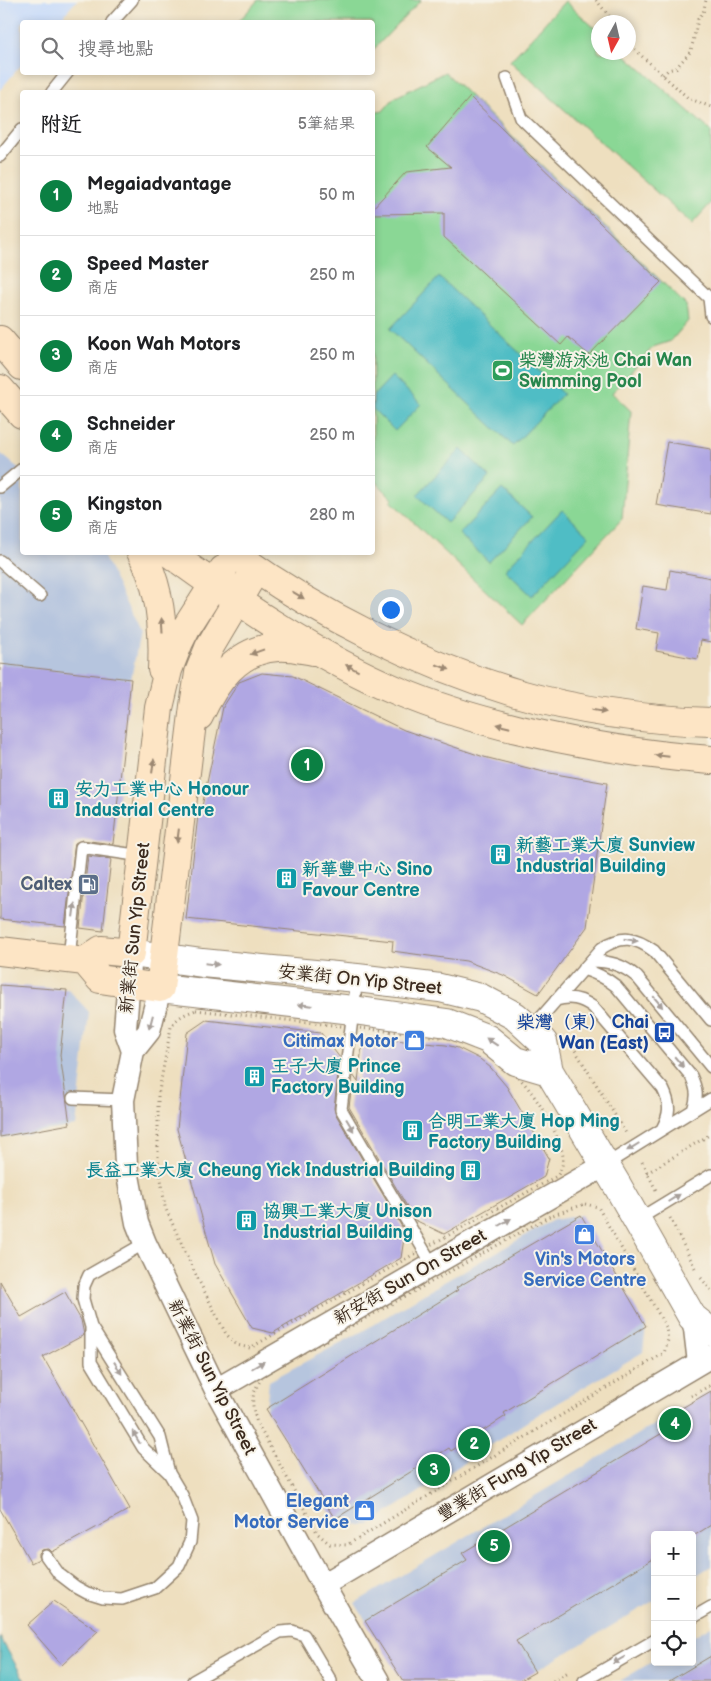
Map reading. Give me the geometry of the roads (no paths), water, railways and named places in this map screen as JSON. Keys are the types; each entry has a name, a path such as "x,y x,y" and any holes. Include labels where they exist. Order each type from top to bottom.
{"main road":[{"path":"0,340 20,364"},
{"path":"0,389 20,412"},
{"path":"142,555 154,585 162,619 163,653 159,708"},
{"path":"172,555 237,601 322,653 398,691 444,709 495,724 570,742 621,751 711,760"},
{"name":"新業街 Sun Yip Street","path":"131,953 159,708 168,670 179,642 231,555"},
{"path":"235,555 327,613 431,662 482,682 518,693 624,715 676,721 711,722"},
{"name":"新業街 Sun Yip Street","path":"160,988 197,687 203,661 209,648 256,570"},
{"path":"190,735 210,693 231,666 242,658 255,652 278,647 292,647 322,653"},
{"path":"0,951 77,960 101,950 131,953"},
{"name":"安業街 On Yip Street","path":"77,960 100,979 160,988"}],"street":[{"name":"安業街 On Yip Street","path":"131,953 202,963 440,988 481,998 515,1016 543,1042 550,1071 637,1220 702,1324 705,1359"},
{"name":"新業街 Sun Yip Street","path":"131,953 125,1029 133,1051"},
{"name":"安業街 On Yip Street","path":"160,988 352,1019 447,1023 488,1039 515,1061 550,1071"},
{"name":"新業街 Sun Yip Street","path":"160,988 149,1031 133,1051 123,1100 126,1165 138,1223 145,1243 216,1390 378,1681"},
{"name":"新安街 Sun On Street","path":"216,1390 427,1257 605,1165"},
{"name":"豐業街 Fung Yip Street","path":"323,1585 705,1359"}],"lane":[{"path":"114,20 132,0"},
{"path":"54,90 66,75"},
{"path":"507,78 522,118 709,298 711,316"},
{"path":"0,156 20,131"},
{"path":"0,487 20,471"},
{"path":"0,561 40,596"},
{"path":"77,960 81,848 143,856"},
{"path":"531,1029 602,948 612,941 626,938 642,942 654,951 711,1020"},
{"path":"587,965 617,964 627,968 638,977 711,1067"},
{"path":"587,965 616,986 691,1076 697,1093 693,1110"},
{"path":"357,978 340,1109 427,1257"},
{"path":"556,1000 566,997 575,998 593,1007 663,1089 668,1098 670,1108 668,1118 662,1129"},
{"path":"72,1098 123,1100"},
{"path":"605,1165 711,1099"},
{"path":"637,1220 711,1175"},
{"path":"46,1556 52,1566 67,1581 87,1593 103,1598 122,1599 155,1588 179,1566 190,1542 192,1521 169,1473 160,1437 92,1327 83,1299 84,1286 89,1275 145,1243"},
{"path":"92,1327 91,1362 143,1448 169,1473"},
{"path":"696,1616 711,1607"},
{"path":"193,1681 280,1632 292,1631 304,1635 332,1681"},
{"path":"584,1681 651,1642"}],"water":[{"path":"439,277 563,394 513,446 390,329"},
{"path":"392,376 421,404 395,431 375,411 375,394"},
{"path":"461,449 490,477 447,523 417,495"},
{"path":"502,489 532,517 489,562 459,534"},
{"path":"562,510 589,536 532,596 505,570"},
{"path":"0,1637 25,1681 0,1681"}],"place":[{"name":"柴灣游泳池 Chai Wan Swimming Pool","path":"503,370"},
{"name":"Megaiadvantage","path":"307,765"},
{"name":"安力工業中心 Honour Industrial Centre","path":"59,799"},
{"name":"新藝工業大廈 Sunview Industrial Building","path":"500,855"},
{"name":"新華豐中心 Sino Favour Centre","path":"286,879"},
{"name":"Caltex","path":"88,884"},
{"name":"柴灣（東） Chai Wan (East)","path":"665,1032"},
{"name":"Citimax Motor","path":"414,1041"},
{"name":"王子大廈 Prince Factory Building","path":"255,1076"},
{"name":"合明工業大廈 Hop Ming Factory Building","path":"412,1131"},
{"name":"長益工業大廈 Cheung Yick Industrial Building","path":"471,1170"},
{"name":"協興工業大廈 Unison Industrial Building","path":"247,1221"},
{"name":"Vin's Motors Service Centre","path":"585,1234"},
{"name":"Schneider","path":"675,1424"},
{"name":"Speed Master","path":"474,1444"},
{"name":"Koon Wah Motors","path":"434,1470"},
{"name":"Elegant Motor Service","path":"365,1511"},
{"name":"Kingston","path":"494,1546"}]}
